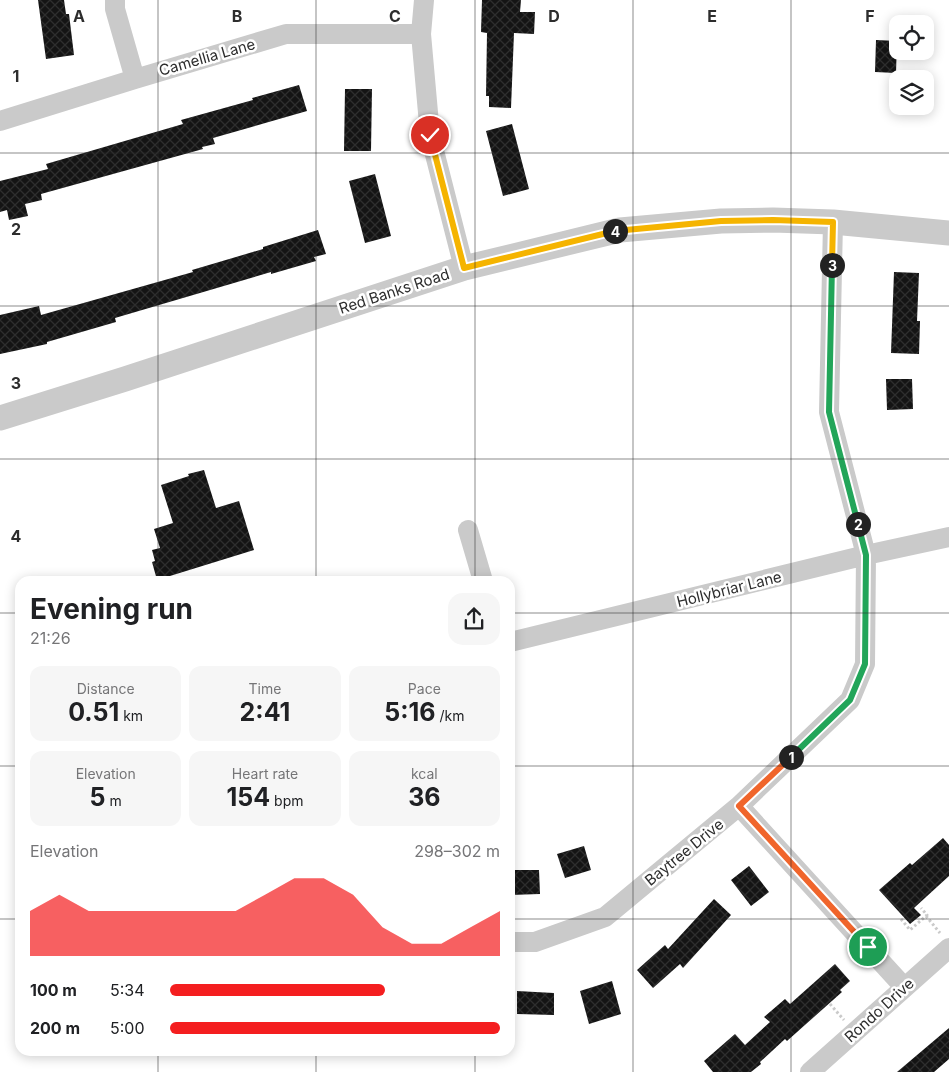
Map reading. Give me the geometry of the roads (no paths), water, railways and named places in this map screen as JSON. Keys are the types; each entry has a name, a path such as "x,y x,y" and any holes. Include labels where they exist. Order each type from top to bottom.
{"street":[{"path":"115,0 115,8 135,79"},
{"path":"424,0 421,34 430,135 464,268"},
{"name":"Camellia Lane","path":"0,121 286,34 421,34"},
{"name":"Red Banks Road","path":"0,418 464,268 620,230 721,221 773,220 833,222 949,233"},
{"name":"Baytree Drive","path":"515,942 535,942 605,916 739,806 850,700 865,664 866,555 829,412 833,222"},
{"path":"468,530 482,576"},
{"name":"Hollybriar Lane","path":"515,641 866,555 949,537"},
{"path":"739,806 904,987"},
{"name":"Rondo Drive","path":"810,1072 904,987 946,942"}]}
